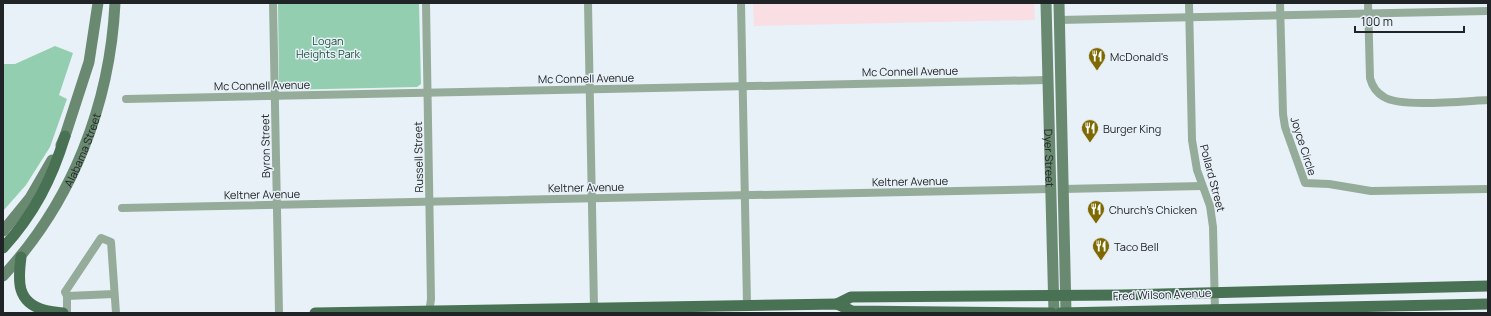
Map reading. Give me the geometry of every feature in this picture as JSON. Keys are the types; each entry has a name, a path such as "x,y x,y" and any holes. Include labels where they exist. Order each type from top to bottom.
{"main road":[{"name":"Alabama Street","path":"3,231 30,198 66,136 89,62 98,3"},
{"name":"Alabama Street","path":"3,276 21,257 34,240 63,194 86,142 94,122 106,74 115,3"},
{"name":"Dyer Street","path":"1046,3 1053,313"},
{"path":"1052,3 1054,18 1059,20"},
{"name":"Dyer Street","path":"1059,3 1066,313"},
{"path":"1047,80 1051,80 1054,83 1055,100 1057,108 1061,113"},
{"path":"3,248 24,222 45,190 56,166 66,136"},
{"path":"1050,160 1053,165 1057,188 1062,189"},
{"path":"21,257 18,276 23,295 31,304 45,311 63,313"},
{"name":"Fred Wilson Avenue","path":"315,313 429,312 747,304 838,304 852,297 1065,296 1488,286"},
{"name":"Fred Wilson Avenue","path":"838,304 852,311 1053,313"},
{"name":"Fred Wilson Avenue","path":"1060,313 1488,304"}],"street":[{"name":"Byron Street","path":"273,3 279,313"},
{"name":"Russell Street","path":"426,3 431,299 429,312"},
{"path":"588,3 594,307"},
{"path":"741,3 747,304"},
{"name":"Pollard Street","path":"1189,3 1192,140 1195,163 1210,206 1213,227 1216,310"},
{"name":"Joyce Circle","path":"1280,3 1283,114 1285,127 1304,183 1329,184 1371,191 1488,189"},
{"path":"1368,3 1370,78 1374,88 1384,97 1406,102 1488,100"},
{"path":"1059,20 1488,11"},
{"name":"Mc Connell Avenue","path":"126,99 1047,80"},
{"path":"1062,189 1202,186"},
{"name":"Keltner Avenue","path":"122,208 1050,189"},
{"path":"67,313 67,288 101,238 111,242 116,313"},
{"path":"67,296 114,294"}],"shaded area":[{"path":"753,3 1034,3 1035,20 754,26"}],"green space":[{"name":"Logan Heights Park","path":"278,3 419,3 421,84 417,87 281,90 279,87"},
{"path":"55,46 73,53 59,95 67,99 50,147 26,185 3,211 3,64 15,64"}],"place":[{"name":"McDonald's","path":"1097,71"},
{"name":"Burger King","path":"1090,143"},
{"name":"Church's Chicken","path":"1096,224"},
{"name":"Taco Bell","path":"1101,261"}]}
